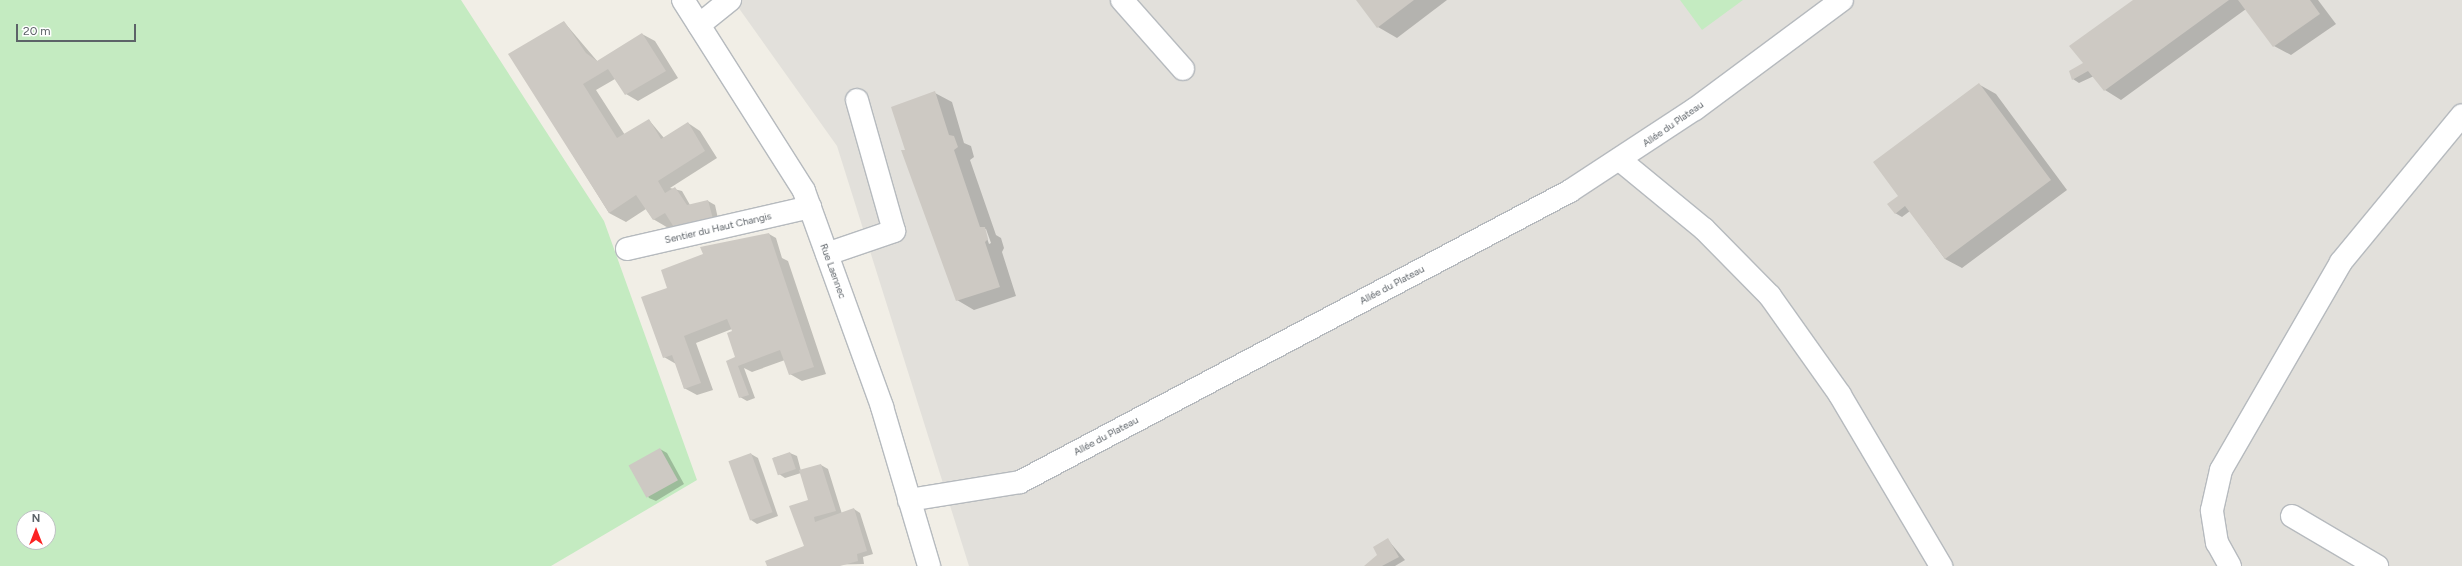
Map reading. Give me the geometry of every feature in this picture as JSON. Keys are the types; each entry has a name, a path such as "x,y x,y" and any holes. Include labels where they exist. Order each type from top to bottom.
{"street":[{"name":"Rue Laennec","path":"683,0 804,191 882,407 929,566"},
{"path":"699,25 730,0"},
{"path":"1122,0 1183,69"},
{"name":"Allée du Plateau","path":"909,500 1020,482 1570,191 1620,160 1842,0"},
{"path":"827,254 894,231 858,100"},
{"path":"2230,566 2217,543 2212,510 2221,470 2341,262 2462,115"},
{"path":"1620,160 1704,229 1770,296 1840,395 1941,566"},
{"name":"Sentier du Haut Changis","path":"627,249 810,207"},
{"path":"2292,516 2377,566"}],"shaded area":[{"path":"733,0 2462,0 2462,566 969,566 837,146"}],"green space":[{"path":"0,0 461,0 604,221 697,480 551,566 0,566"},
{"path":"1680,0 1743,0 1702,30"}],"building":[{"path":"1356,0 1414,0 1377,28"},
{"path":"2133,0 2229,0 2104,91 2088,71 2072,80 2069,71 2083,63 2069,46"},
{"path":"2238,0 2310,0 2320,14 2273,47"},
{"path":"564,21 586,53 597,61 642,33 666,71 625,95 608,69 583,84 617,138 649,119 661,139 688,122 705,151 658,181 665,193 675,187 687,205 708,200 713,219 675,229 665,213 653,220 636,195 609,213 508,54"},
{"path":"1979,83 2051,180 1945,259 1905,206 1895,214 1887,204 1898,196 1873,162"},
{"path":"935,91 949,135 954,136 958,147 954,150 980,227 985,227 988,239 985,242 1000,287 956,301 901,150 905,150 891,107"},
{"path":"769,233 814,367 789,375 780,350 738,366 749,395 739,398 726,361 735,357 727,333 732,331 727,319 684,336 701,383 684,389 672,355 663,358 641,297 667,288 661,270 703,254 700,247"},
{"path":"660,448 678,480 646,498 629,465"},
{"path":"790,452 796,469 778,475 772,458"},
{"path":"751,453 773,512 750,520 728,461"},
{"path":"821,464 836,511 814,517 815,522 854,508 867,551 857,554 858,561 840,566 767,566 765,561 804,546 789,506 808,500 799,470"},
{"path":"1388,538 1399,557 1382,566 1364,566 1377,555 1373,547"}]}
